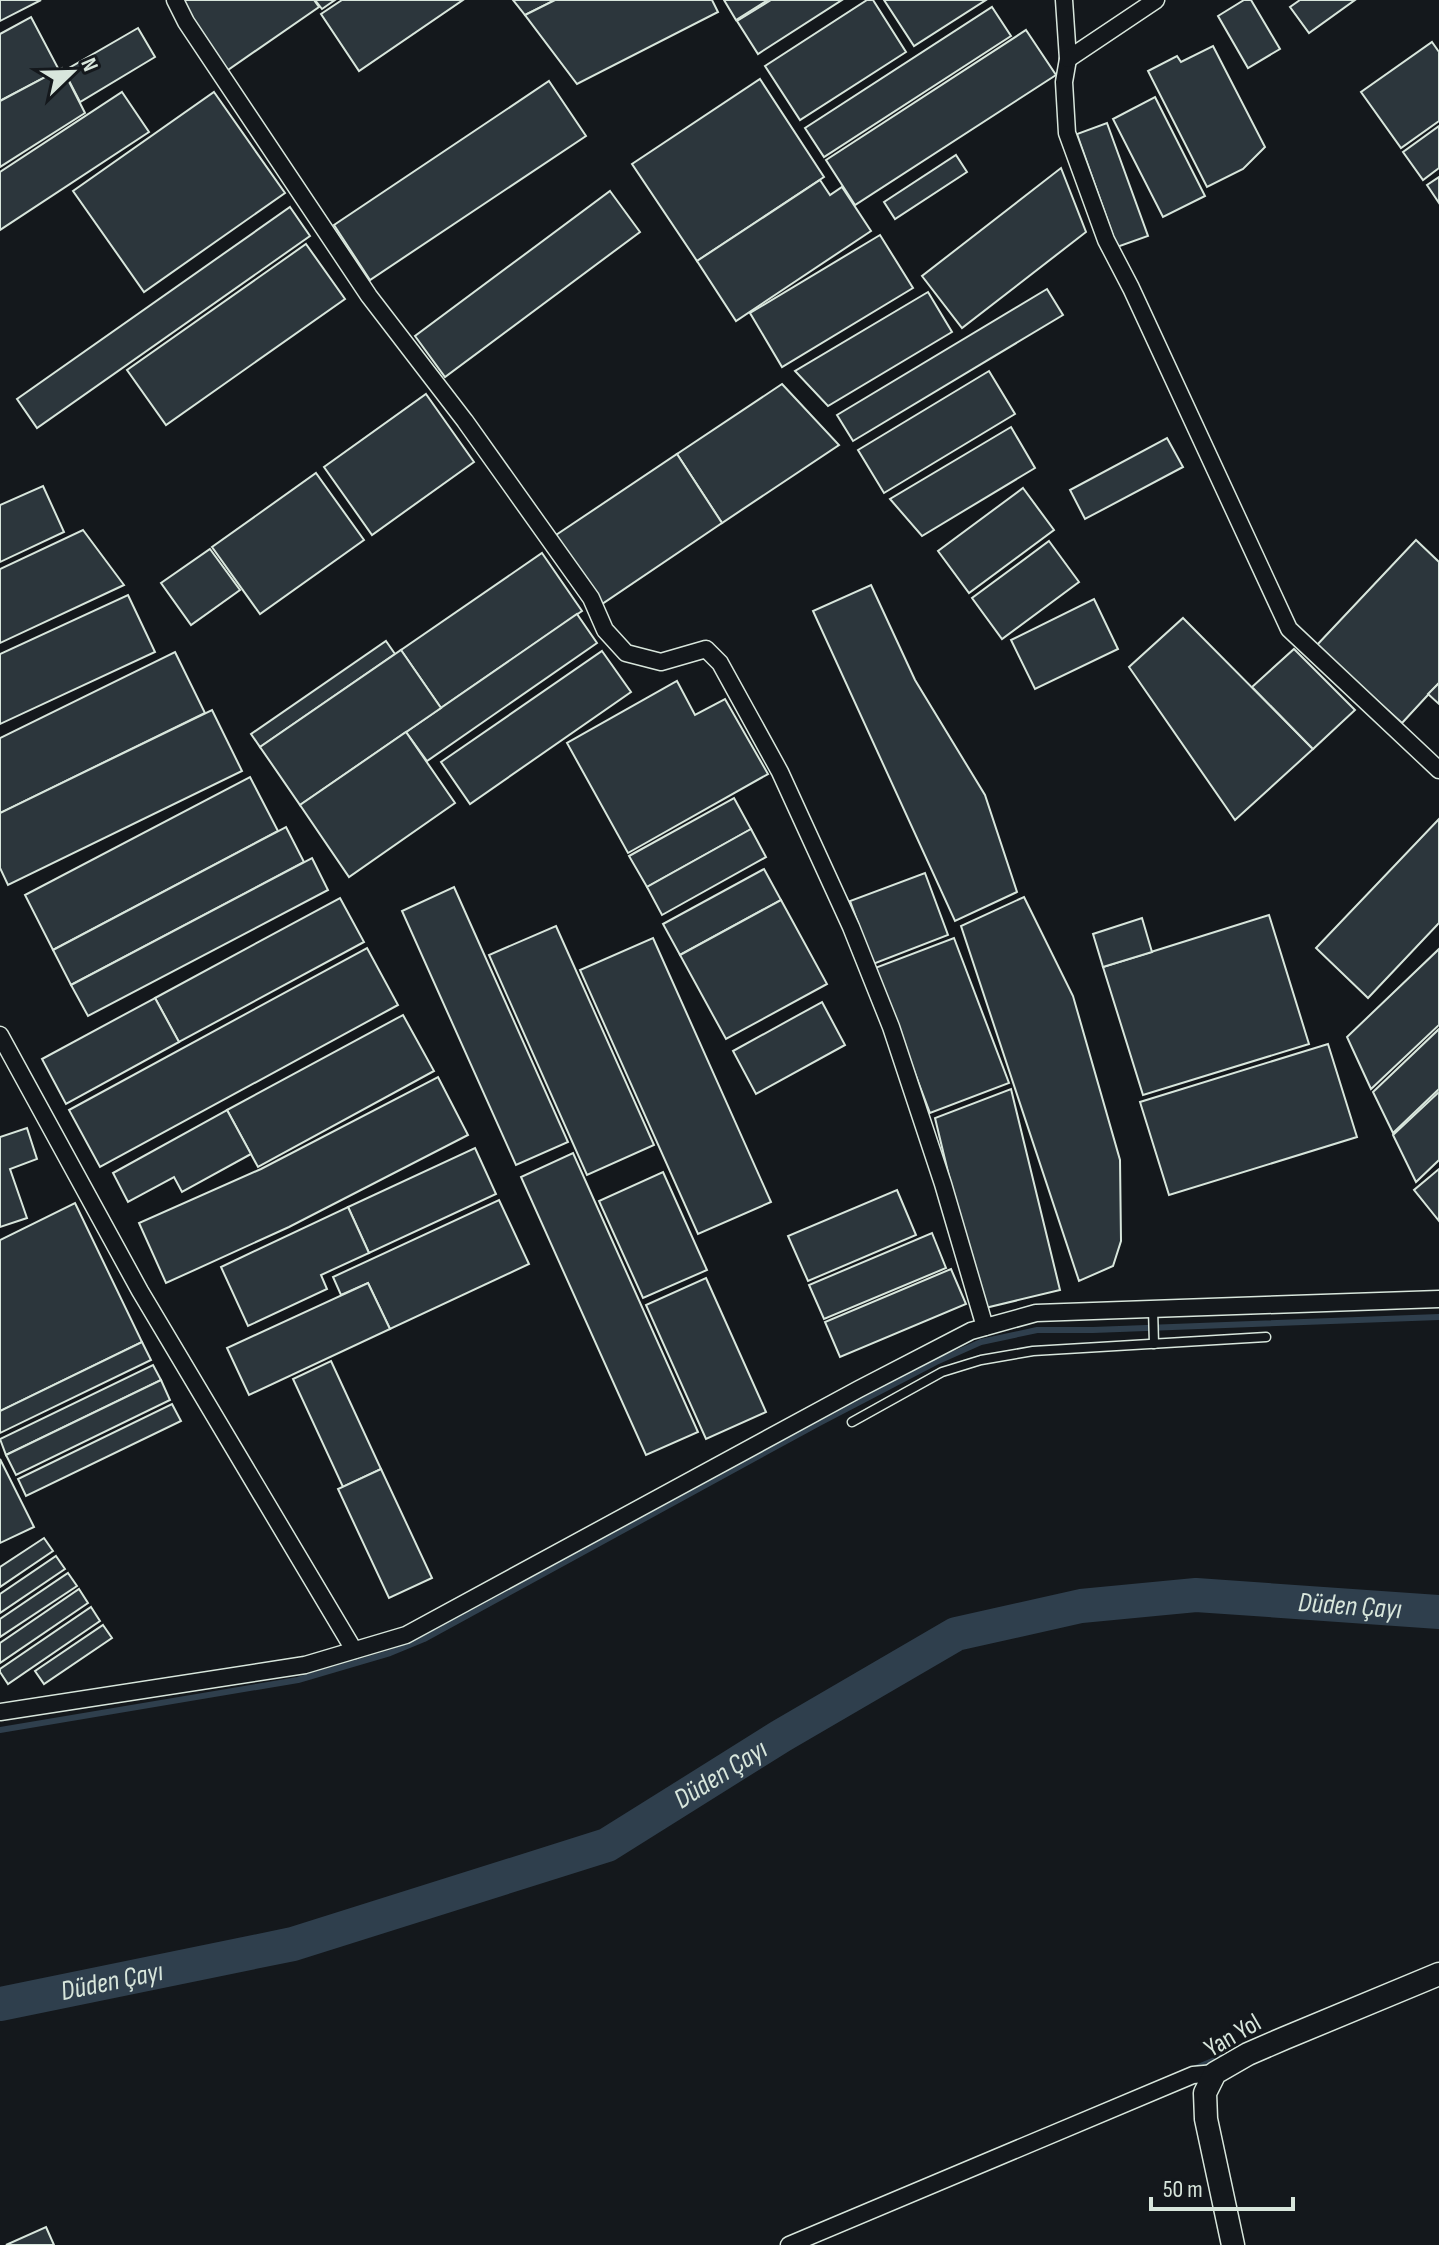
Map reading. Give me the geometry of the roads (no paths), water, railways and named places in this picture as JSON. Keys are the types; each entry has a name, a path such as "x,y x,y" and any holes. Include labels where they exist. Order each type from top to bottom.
{"street":[{"path":"175,0 186,22 369,296 465,421 591,598 605,630 626,653 661,662 706,649 720,663 780,772 851,927 891,1027 943,1184 985,1327"},
{"path":"1064,0 1068,59 1064,82 1067,133 1106,240 1289,629 1439,770"},
{"path":"1068,59 1156,0"},
{"path":"0,1035 140,1291 354,1650"},
{"path":"0,1712 305,1665 406,1635 971,1331 1036,1313 1439,1299"},
{"name":"Yan Yol","path":"1233,2245 1206,2119 1205,2093 1215,2073 1248,2054 1439,1974"},
{"path":"789,2245 1193,2075 1215,2073"}],"lane":[{"path":"1153,1310 1154,1344"},
{"path":"852,1422 942,1372 981,1360 1033,1351 1266,1337"}],"waterway":[{"path":"0,1730 298,1680 390,1653 424,1639 819,1423 981,1342 1037,1330 1439,1317"},
{"name":"Düden Çayı","path":"0,2004 293,1944 607,1845 781,1736 956,1634 1081,1606 1196,1595 1439,1612"},
{"path":"1196,2068 1222,2057"}]}
